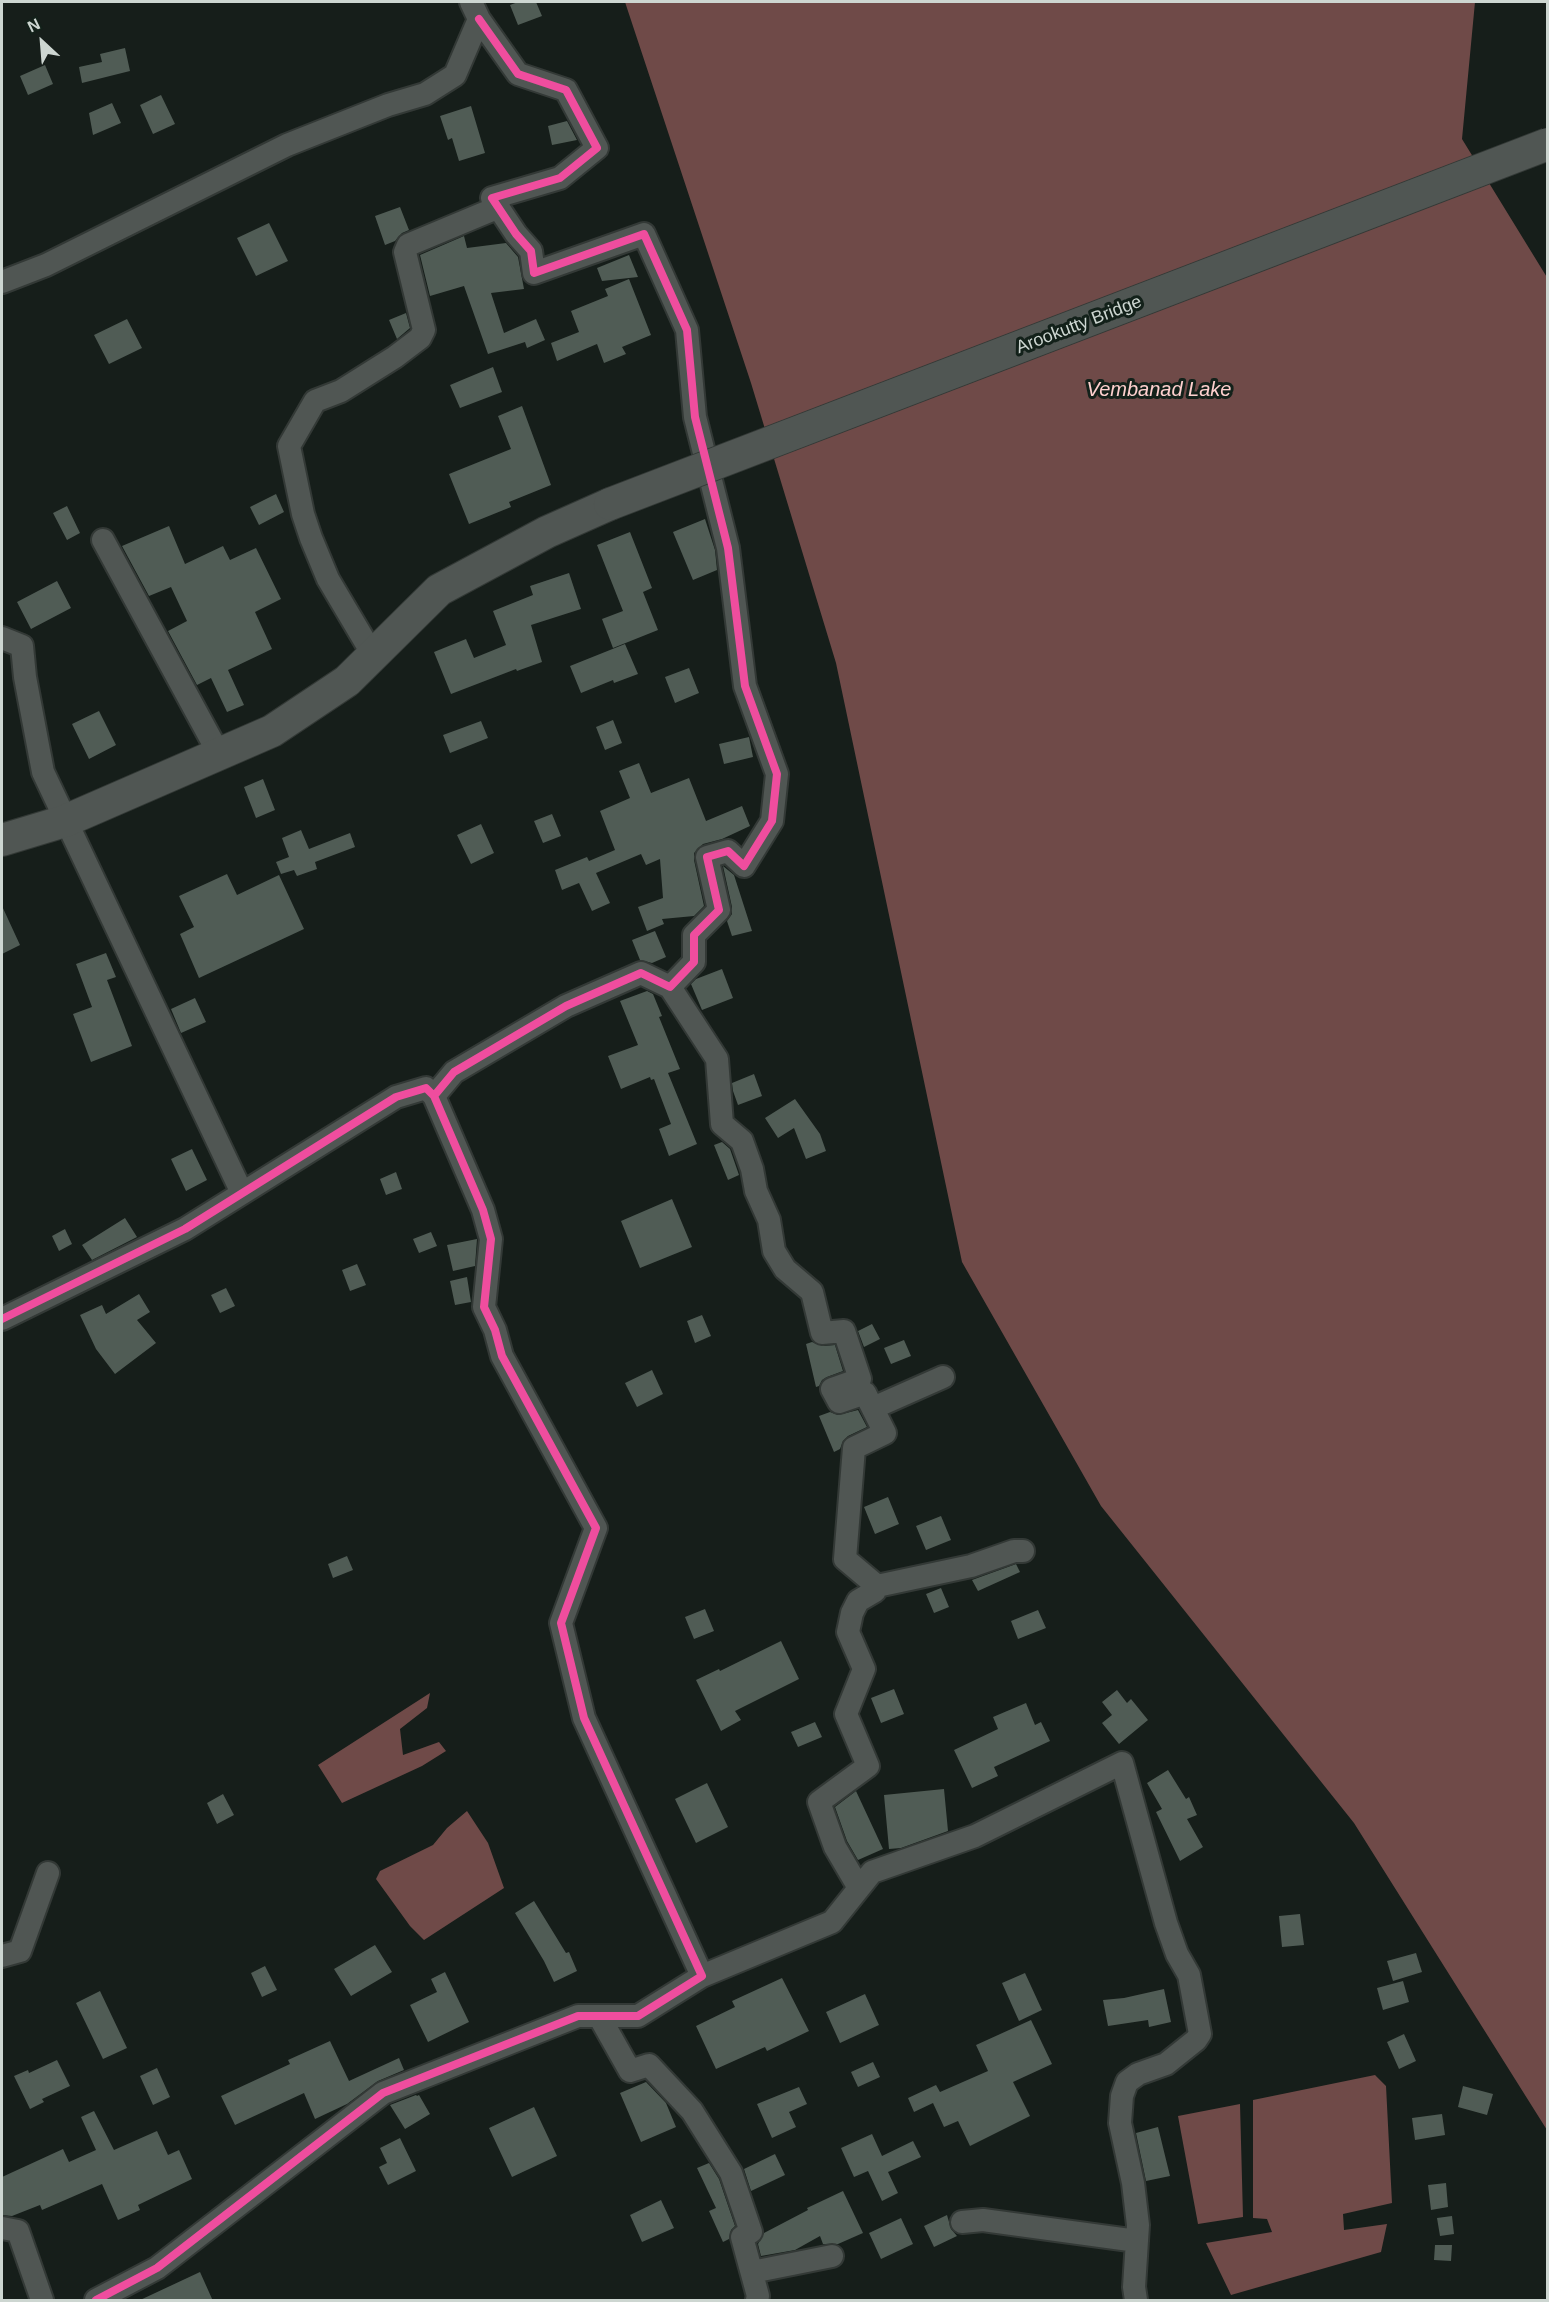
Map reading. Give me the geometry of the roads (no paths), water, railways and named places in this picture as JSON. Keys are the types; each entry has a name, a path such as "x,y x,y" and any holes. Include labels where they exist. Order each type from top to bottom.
{"main road":[{"name":"Arookutty Bridge","path":"2,840 65,821 272,730 347,681 439,590 547,532 610,504 1548,144"}],"street":[{"path":"475,10 518,74 566,90 597,148 560,178 492,198 516,234 531,251 534,273 644,234 687,330 695,417 728,548 745,686 777,774 772,821 744,866 728,851 707,857 719,910 694,935 694,962 670,987"},
{"path":"2,282 46,265 287,145 388,105 425,94 454,75 475,10"},
{"path":"373,655 328,579 311,538 303,514 289,446 315,401 341,391 395,357 420,338 424,330 405,252 408,245 499,207"},
{"path":"103,540 219,754"},
{"path":"2,638 22,646 26,688 43,772 242,1194"},
{"path":"434,1096 454,1072 566,1006 641,973 670,987 717,1059 722,1124 742,1141 752,1169 756,1191 769,1220 774,1251 785,1269 812,1292 822,1333 844,1330 860,1379 832,1389 839,1402 865,1393 885,1432 854,1448 845,1559 877,1586"},
{"path":"2,1319 185,1229 396,1097 426,1088 434,1096 483,1210 491,1239 484,1307 495,1330 502,1356 596,1528 561,1623 584,1718 702,1976"},
{"path":"873,1408 943,1377"},
{"path":"877,1586 971,1566 1014,1551 1023,1551"},
{"path":"859,1888 835,1847 819,1802 868,1766 846,1714 864,1669 848,1632 852,1613 858,1601 875,1591 877,1586"},
{"path":"96,2301 157,2268 383,2093 578,2016 638,2016 702,1976 832,1923 872,1872 975,1836 1122,1763 1166,1923 1177,1954 1189,1975 1200,2034 1196,2040 1166,2064 1138,2074 1127,2082 1122,2096 1120,2123 1133,2183 1138,2225 1134,2287 1136,2301"},
{"path":"2,1956 20,1951 48,1873"},
{"path":"599,2016 630,2071 649,2065 692,2111 731,2173 751,2232 742,2237 758,2296 757,2301"},
{"path":"962,2222 983,2220 1137,2241"},
{"path":"2,2228 18,2231 42,2301"},
{"path":"752,2272 832,2256"}],"water":[{"name":"Vembanad Lake","path":"625,2 1475,2 1462,139 1548,279 1547,2130 1354,1823 1101,1506 962,1262 836,663 751,383"},
{"path":"430,1693 427,1708 400,1729 403,1755 439,1742 446,1751 422,1766 342,1803 318,1765"},
{"path":"467,1811 488,1843 504,1888 424,1940 410,1926 376,1879 380,1871 433,1845 447,1828"},
{"path":"1375,2075 1386,2086 1392,2203 1343,2214 1344,2230 1387,2224 1381,2252 1231,2295 1206,2243 1272,2232 1267,2219 1253,2218 1253,2100"},
{"path":"1240,2104 1243,2217 1198,2224 1178,2116"}]}
